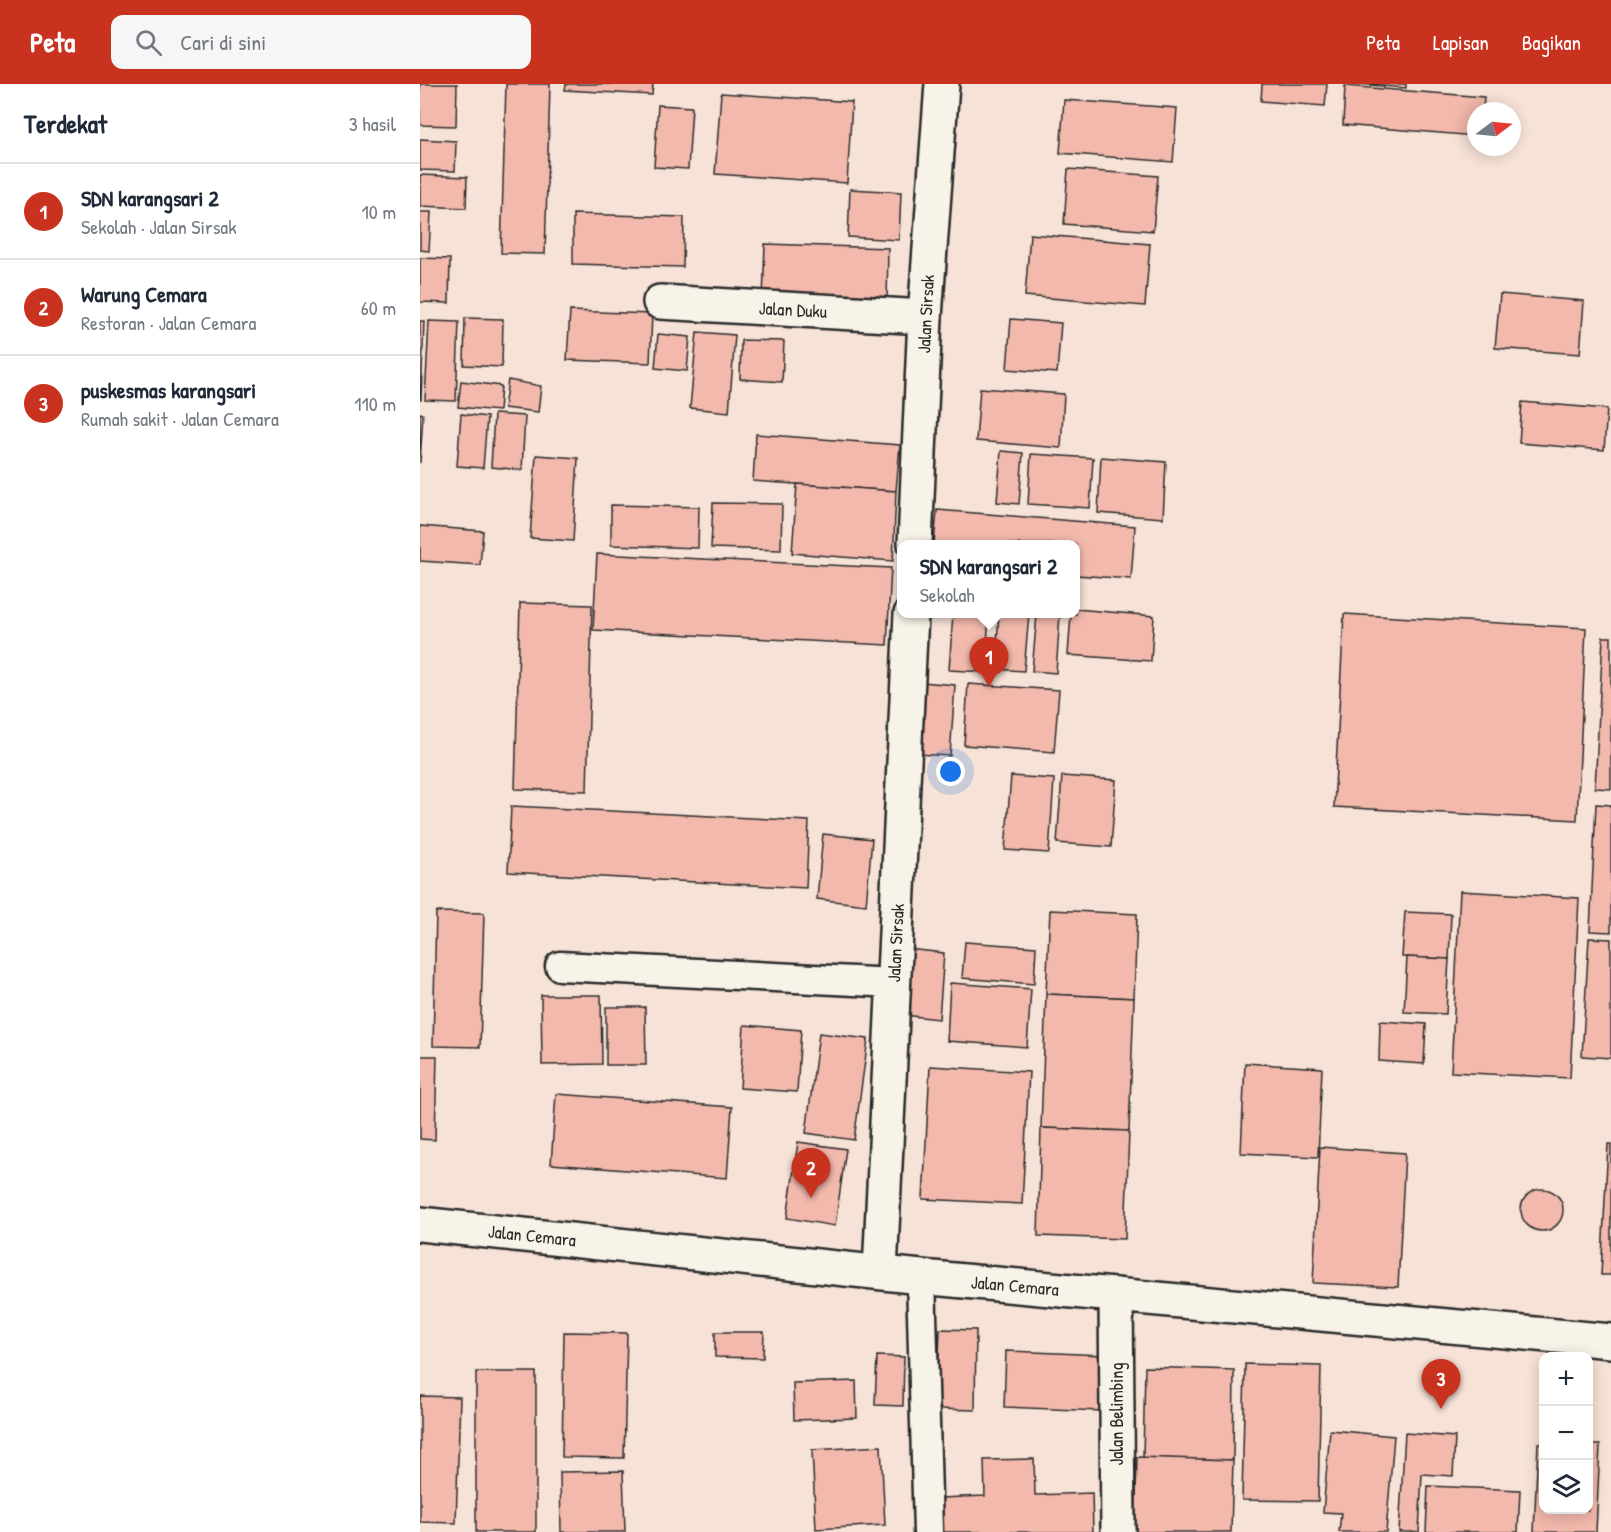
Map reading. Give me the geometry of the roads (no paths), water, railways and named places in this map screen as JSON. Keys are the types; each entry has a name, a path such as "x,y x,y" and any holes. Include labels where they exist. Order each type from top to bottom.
{"street":[{"name":"Jalan Sirsak","path":"915,540 926,317 942,84"},
{"name":"Jalan Duku","path":"660,302 926,317"},
{"name":"Jalan Sirsak","path":"880,1272 911,618"},
{"name":"Jalan Cemara","path":"420,1224 921,1277 1611,1341"},
{"name":"Jalan Belimbing","path":"1116,1295 1118,1532"}],"lane":[{"path":"561,966 894,983"},
{"path":"921,1277 928,1532"}],"place":[{"name":"SDN karangsari 2","path":"989,687"},
{"name":"Warung Cemara","path":"811,1198"},
{"name":"puskesmas karangsari","path":"1441,1409"}]}
